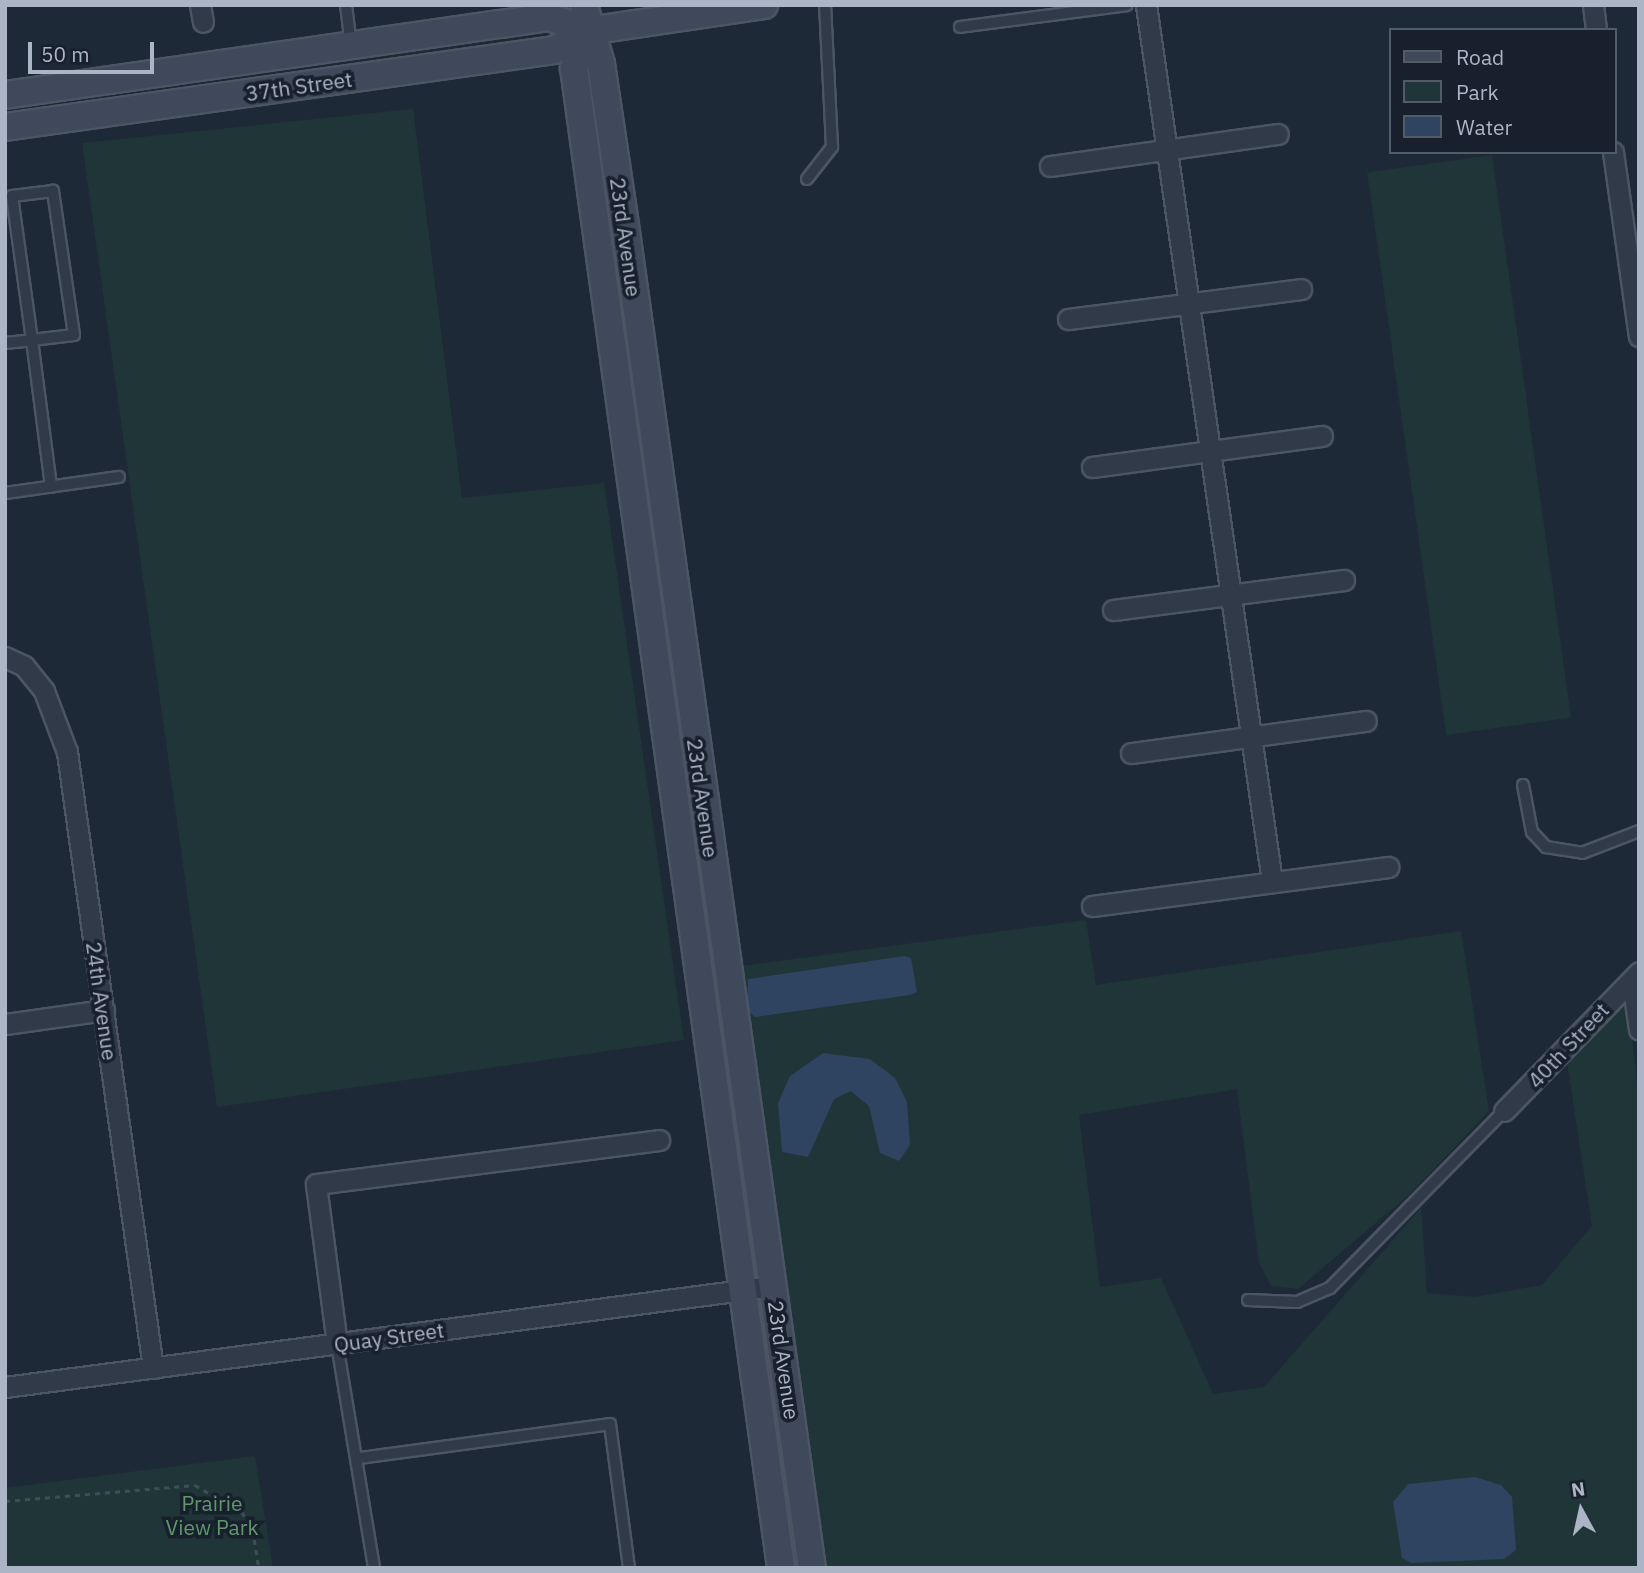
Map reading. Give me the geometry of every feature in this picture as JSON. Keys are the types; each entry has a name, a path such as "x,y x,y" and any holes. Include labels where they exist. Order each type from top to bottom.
{"main road":[{"name":"37th Street","path":"5,95 549,17 586,18 748,6"},
{"name":"37th Street","path":"5,127 554,50 586,18"},
{"name":"23rd Avenue","path":"586,18 601,64 619,184 812,1568"},
{"name":"23rd Avenue","path":"586,18 574,68 781,1568"},
{"path":"101,80 106,113"}],"street":[{"path":"1146,5 1272,882"},
{"path":"1593,5 1596,28"},
{"path":"1050,166 1278,134"},
{"path":"1613,154 1639,336"},
{"path":"1068,319 1301,289"},
{"path":"1092,467 1322,436"},
{"path":"1113,610 1344,580"},
{"name":"24th Avenue","path":"5,657 24,666 58,716 104,1010 153,1368"},
{"path":"1131,753 1366,721"},
{"path":"1092,906 1388,867"},
{"name":"40th Street","path":"1635,976 1639,1030"},
{"name":"40th Street","path":"1504,1111 1635,976"},
{"path":"5,1024 104,1010"},
{"path":"337,1344 316,1184 659,1140"},
{"name":"Quay Street","path":"5,1387 773,1286"}],"lane":[{"path":"346,5 351,44"},
{"path":"807,179 832,147 825,5"},
{"path":"960,27 1127,5"},
{"path":"5,343 32,340 74,335 53,191 12,197 32,340 51,487"},
{"path":"5,494 119,478"},
{"path":"1523,786 1532,832 1546,847 1582,853 1639,831"},
{"path":"1248,1300 1297,1302 1330,1288 1504,1111"},
{"path":"337,1344 360,1458 374,1568"},
{"path":"360,1458 610,1424 629,1568"}],"path":[{"path":"5,1501 195,1485 242,1513 253,1530 259,1568"}],"green space":[{"path":"413,109 462,498 604,483 684,1040 217,1107 82,143"},
{"path":"1492,155 1571,717 1446,735 1367,173"},
{"path":"1086,920 1096,985 1461,931 1489,1111 1412,1192 1298,1289 1271,1286 1259,1263 1237,1089 1079,1115 1100,1287 1161,1278 1213,1394 1264,1387 1421,1208 1427,1293 1475,1297 1542,1285 1592,1226 1567,1062 1627,993 1639,1100 1639,1568 815,1568 727,968"},
{"name":"Prairie View Park","path":"255,1456 273,1568 5,1568 5,1488"}],"water":[{"path":"904,956 911,958 917,992 910,995 755,1017 747,1010 748,979"},
{"path":"823,1053 870,1059 895,1078 907,1102 910,1145 899,1161 880,1153 869,1106 851,1091 834,1099 808,1157 782,1152 778,1103 790,1076"},
{"path":"1475,1477 1501,1485 1512,1497 1516,1550 1504,1559 1411,1563 1402,1558 1393,1502 1408,1484"}]}
